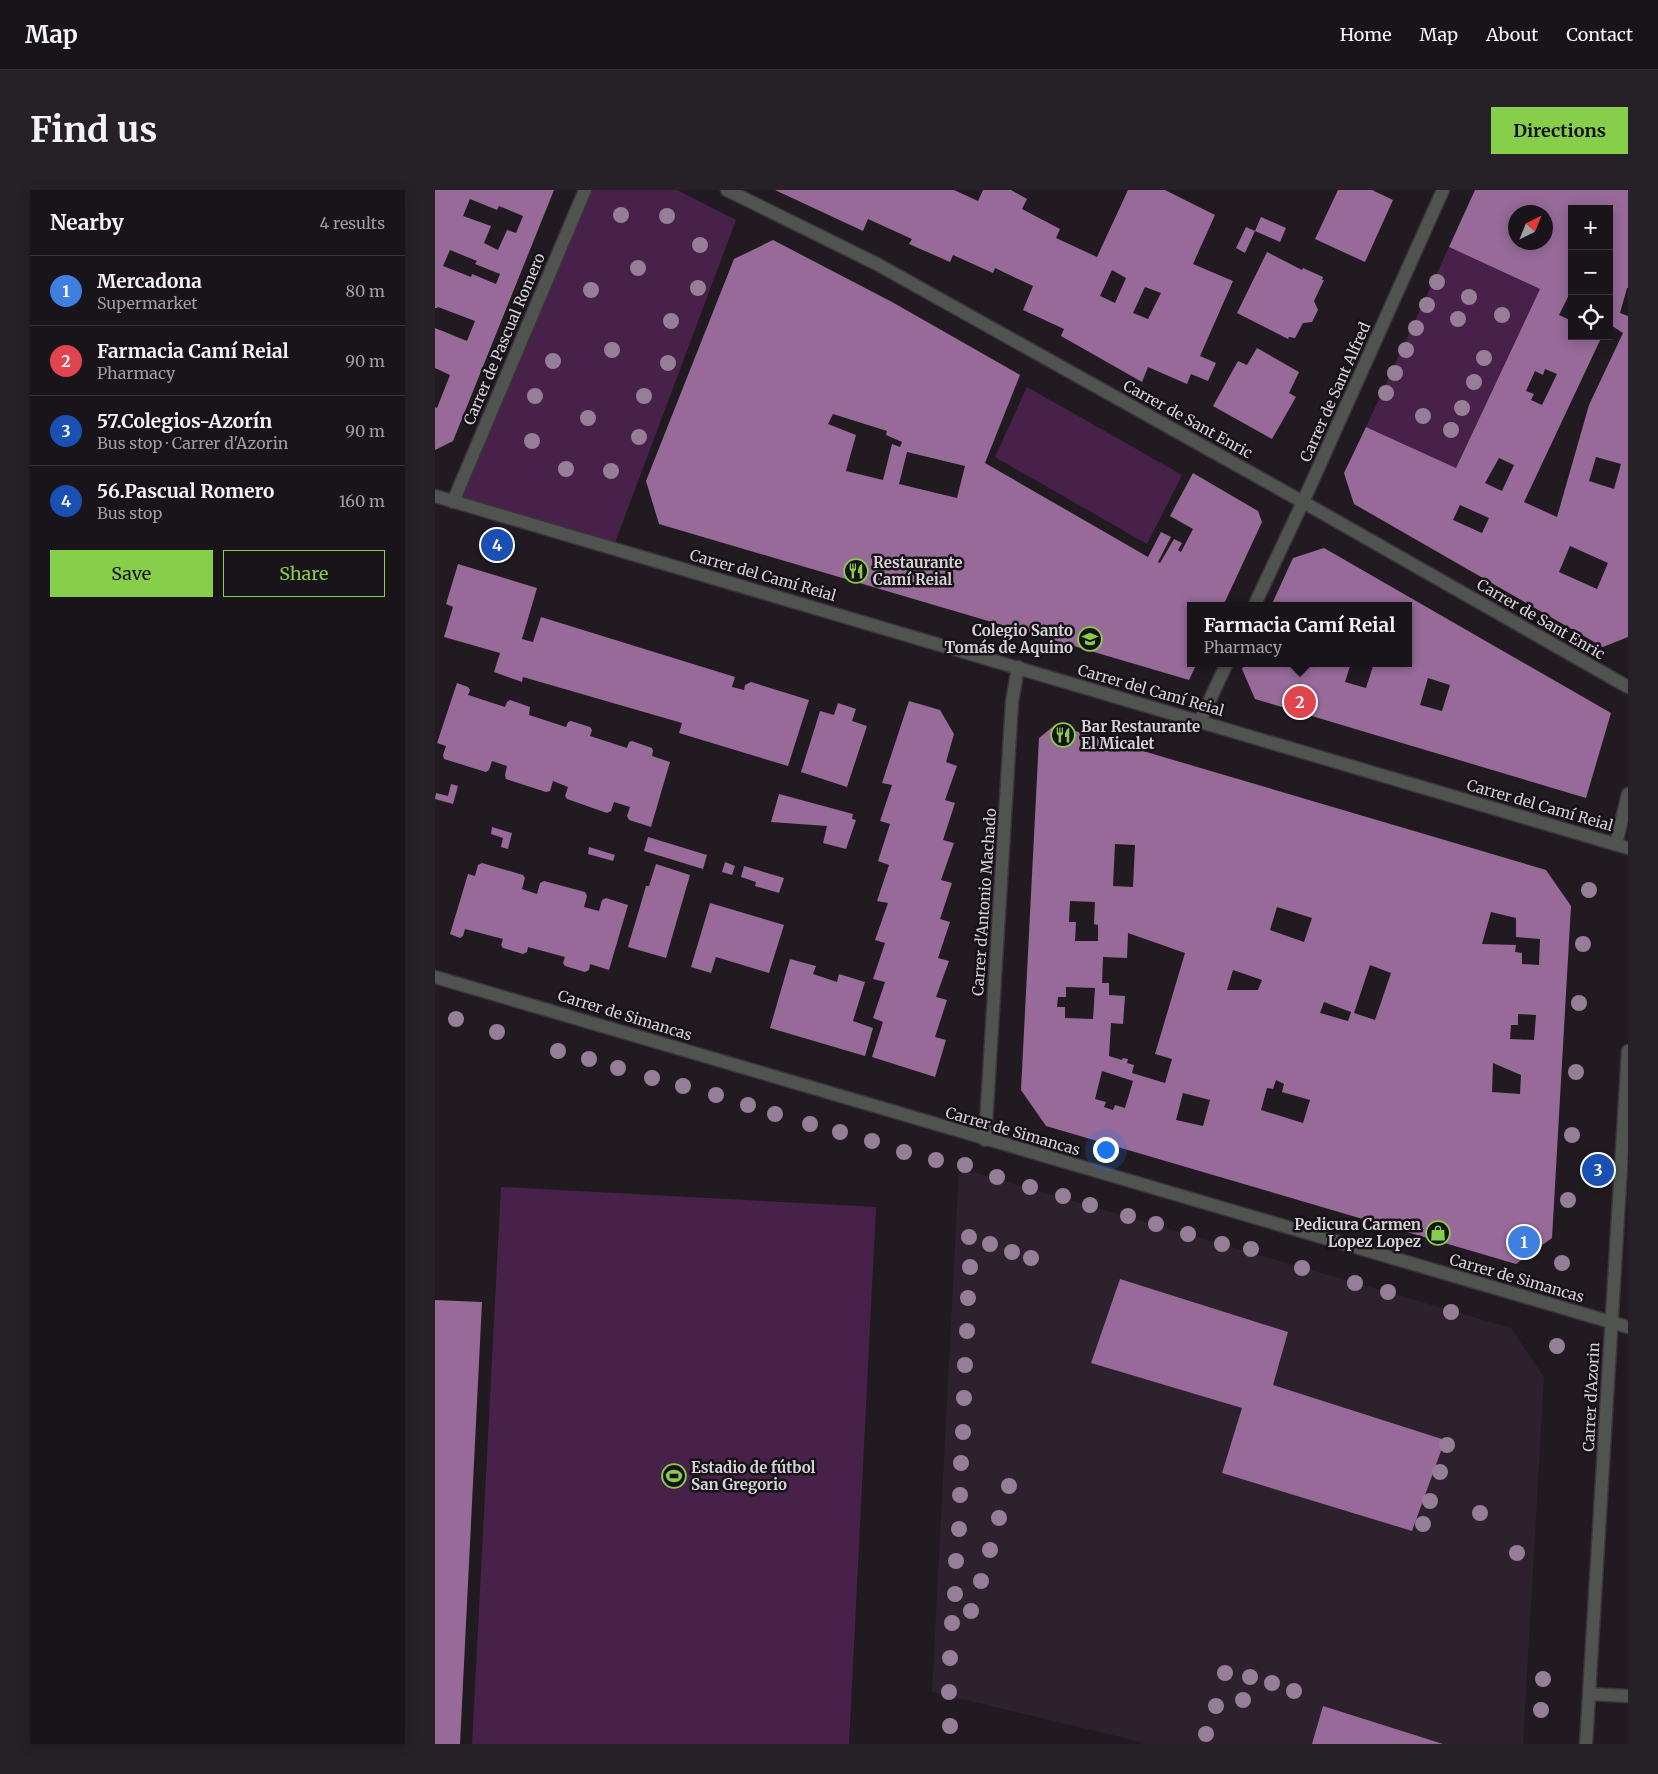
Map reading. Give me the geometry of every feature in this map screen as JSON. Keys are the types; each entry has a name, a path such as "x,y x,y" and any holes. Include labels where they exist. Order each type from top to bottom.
{"street":[{"name":"Carrer de Pascual Romero","path":"453,502 585,190"},
{"name":"Carrer de Sant Enric","path":"727,190 877,264 1303,502 1628,687"},
{"name":"Carrer de Sant Alfred","path":"1256,602 1303,502 1443,190"},
{"name":"Carrer del Camí Reial","path":"435,496 1622,846"},
{"name":"Carrer d'Antonio Machado","path":"985,1140 1012,702 1018,667"},
{"path":"1200,721 1225,667"},
{"path":"1622,846 1628,794"},
{"name":"Carrer de Simancas","path":"435,976 985,1140 1628,1328"},
{"name":"Carrer d'Azorin","path":"1586,1744 1628,1051"},
{"path":"1589,1694 1628,1696"}],"shaded area":[{"path":"585,190 677,190 736,220 613,548 453,502"},
{"path":"1449,247 1540,289 1456,468 1366,427"},
{"path":"1027,387 1182,475 1147,544 995,457"},
{"path":"959,1168 1511,1328 1544,1377 1523,1744 1141,1744 1141,1742 932,1692"},
{"name":"Estadio de fútbol San Gregorio","path":"501,1187 876,1207 849,1744 472,1744"}],"building":[{"path":"435,190 554,190 453,441 435,450 435,407 437,408 450,375 435,368 435,328 467,341 475,321 438,307 435,308","holes":["470,199 497,210 499,206 523,216 516,233 507,230 498,250 484,243 491,226 463,216","450,250 477,261 475,264 500,274 496,284 472,274 471,277 443,266"]},
{"path":"775,190 954,190 978,201 983,190 1011,190 1027,199 1022,209 1060,229 1056,238 1097,257 1128,190 1165,190 1215,215 1193,264 1233,281 1200,356 1216,363 1208,381 1191,374 1187,384 1148,367 1142,382 1061,336 1064,329 1023,310 1033,286 995,268 993,273 953,255 950,262 909,244 912,239 868,219 863,231","holes":["1112,270 1126,278 1115,303 1100,296","1145,287 1161,293 1148,319 1133,313"]},
{"path":"1338,190 1372,190 1393,200 1365,262 1315,239"},
{"path":"1475,190 1628,190 1628,288 1620,313 1628,316 1628,637 1603,647 1354,504 1344,473 1366,427 1456,468 1540,289 1449,247","holes":["1568,205 1613,205 1613,327 1623,333 1589,405 1557,517 1524,502 1600,340 1568,340 1568,319 1559,315 1568,297","1545,369 1557,374 1542,405 1531,400 1534,394 1526,391 1535,371 1543,375","1596,457 1621,464 1614,489 1589,481","1499,458 1514,465 1502,491 1485,483","1460,505 1489,518 1482,533 1453,520","1570,546 1608,563 1597,589 1559,572"]},
{"path":"1261,217 1286,228 1280,242 1255,231"},
{"path":"1246,227 1255,231 1245,253 1236,248"},
{"path":"773,240 892,302 1020,375 985,463 1148,557 1161,532 1171,537 1158,562 1160,563 1174,539 1182,543 1178,550 1181,552 1193,529 1170,516 1193,473 1258,511 1262,522 1225,602 1187,602 1187,667 1195,667 1189,680 659,524 646,481 734,259","holes":["833,414 887,431 886,435 902,442 900,447 892,444 883,480 846,471 856,435 828,424","907,452 965,466 957,498 899,484"]},
{"path":"1267,252 1302,270 1303,268 1323,277 1322,280 1324,280 1314,301 1318,310 1312,322 1303,323 1295,338 1289,337 1288,339 1237,313"},
{"path":"1257,348 1299,372 1289,393 1296,397 1272,439 1213,406 1238,361 1247,365"},
{"path":"1324,548 1611,713 1586,798 1255,699 1242,669 1243,667 1350,667 1345,682 1366,688 1373,667 1412,667 1412,602 1273,602 1293,558","holes":["1428,678 1450,685 1442,711 1420,705"]},
{"path":"458,564 537,588 522,639 533,642 541,617 735,677 732,687 744,690 745,685 751,682 809,700 788,766 679,733 682,723 523,677 522,682 494,672 500,653 444,637 453,607 446,604"},
{"path":"457,683 468,687 470,690 468,695 505,707 510,700 530,707 529,715 566,727 568,722 571,721 590,727 592,730 590,736 627,748 629,742 632,741 652,748 652,756 670,762 651,827 629,820 627,816 630,807 614,802 611,811 607,813 567,799 565,796 568,787 553,781 550,791 546,792 506,779 507,766 492,761 489,770 486,772 444,759 443,755 446,746 437,743"},
{"path":"909,701 940,710 954,734 946,762 957,766 945,800 955,803 943,840 954,843 941,880 952,883 940,919 950,922 938,958 949,961 936,997 947,1000 935,1037 946,1040 935,1077 872,1057 883,1022 873,1018 885,982 873,979 885,943 875,940 888,903 877,901 889,865 878,861 890,824 880,821 892,785 882,783"},
{"path":"838,703 856,709 852,721 867,726 847,787 801,772 820,711 834,715"},
{"path":"1055,725 1546,870 1571,906 1552,1238 1516,1264 1046,1126 1021,1090 1039,738","holes":["1115,844 1135,845 1133,887 1113,886","1070,901 1095,902 1094,924 1098,925 1098,941 1075,941 1076,922 1069,922","1277,907 1312,918 1304,942 1270,930","1491,912 1516,918 1516,937 1540,939 1539,965 1522,964 1522,953 1515,952 1516,945 1482,944","1128,933 1185,953 1155,1054 1172,1059 1165,1083 1132,1073 1134,1065 1127,1063 1128,1059 1123,1058 1122,1060 1109,1056 1111,1023 1123,1024 1125,996 1109,995 1109,983 1102,983 1103,957 1127,958","1370,965 1391,973 1375,1020 1354,1013","1233,970 1262,980 1258,990 1227,990","1066,987 1095,988 1093,1019 1065,1018 1065,1007 1057,1007 1058,997 1066,997","1324,1002 1351,1012 1348,1021 1320,1013","1518,1014 1536,1015 1534,1040 1510,1039 1511,1025 1518,1025","1493,1063 1521,1075 1520,1094 1492,1092","1102,1071 1133,1081 1125,1108 1115,1105 1113,1110 1104,1107 1106,1102 1095,1099","1276,1080 1284,1084 1282,1092 1310,1100 1303,1123 1261,1110 1267,1088 1273,1089","1183,1093 1210,1100 1203,1126 1176,1120"]},
{"path":"451,784 458,786 453,804 435,799 436,793 448,796"},
{"path":"779,794 853,814 852,819 856,820 846,849 823,843 827,826 771,822"},
{"path":"492,827 512,833 508,849 501,847 503,838 491,834"},
{"path":"648,837 707,855 703,869 644,851"},
{"path":"589,847 615,855 613,861 588,854"},
{"path":"725,862 735,866 732,875 722,872"},
{"path":"482,863 523,875 525,878 522,889 537,894 540,883 544,881 585,892 587,896 584,907 599,911 602,900 606,898 628,905 609,970 590,964 589,970 585,972 565,966 563,963 565,957 528,947 527,952 523,954 503,948 501,945 503,939 465,929 463,936 460,938 450,934 468,874 475,876 478,865"},
{"path":"656,864 690,875 666,958 628,947 646,886 649,886"},
{"path":"744,866 784,878 779,893 755,886 756,882 741,877"},
{"path":"710,903 784,925 769,973 716,957 711,973 691,967"},
{"path":"790,959 816,966 813,974 837,982 839,974 865,982 853,1021 873,1028 865,1056 770,1028"},
{"path":"1120,1279 1288,1332 1273,1385 1445,1440 1412,1531 1222,1473 1242,1408 1091,1363"},
{"path":"435,1300 482,1302 460,1744 435,1744"},
{"path":"1323,1706 1443,1744 1312,1744"}],"place":[{"name":"56.Pascual Romero","path":"497,545"},
{"name":"Restaurante Camí Reial","path":"856,571"},
{"name":"Colegio Santo Tomás de Aquino","path":"1090,639"},
{"name":"Farmacia Camí Reial","path":"1300,702"},
{"name":"Bar Restaurante El Micalet","path":"1063,735"},
{"name":"57.Colegios-Azorín","path":"1598,1170"},
{"name":"Pedicura Carmen Lopez Lopez","path":"1438,1233"},
{"name":"Mercadona","path":"1524,1242"},
{"name":"Estadio de fútbol San Gregorio","path":"674,1476"}]}
